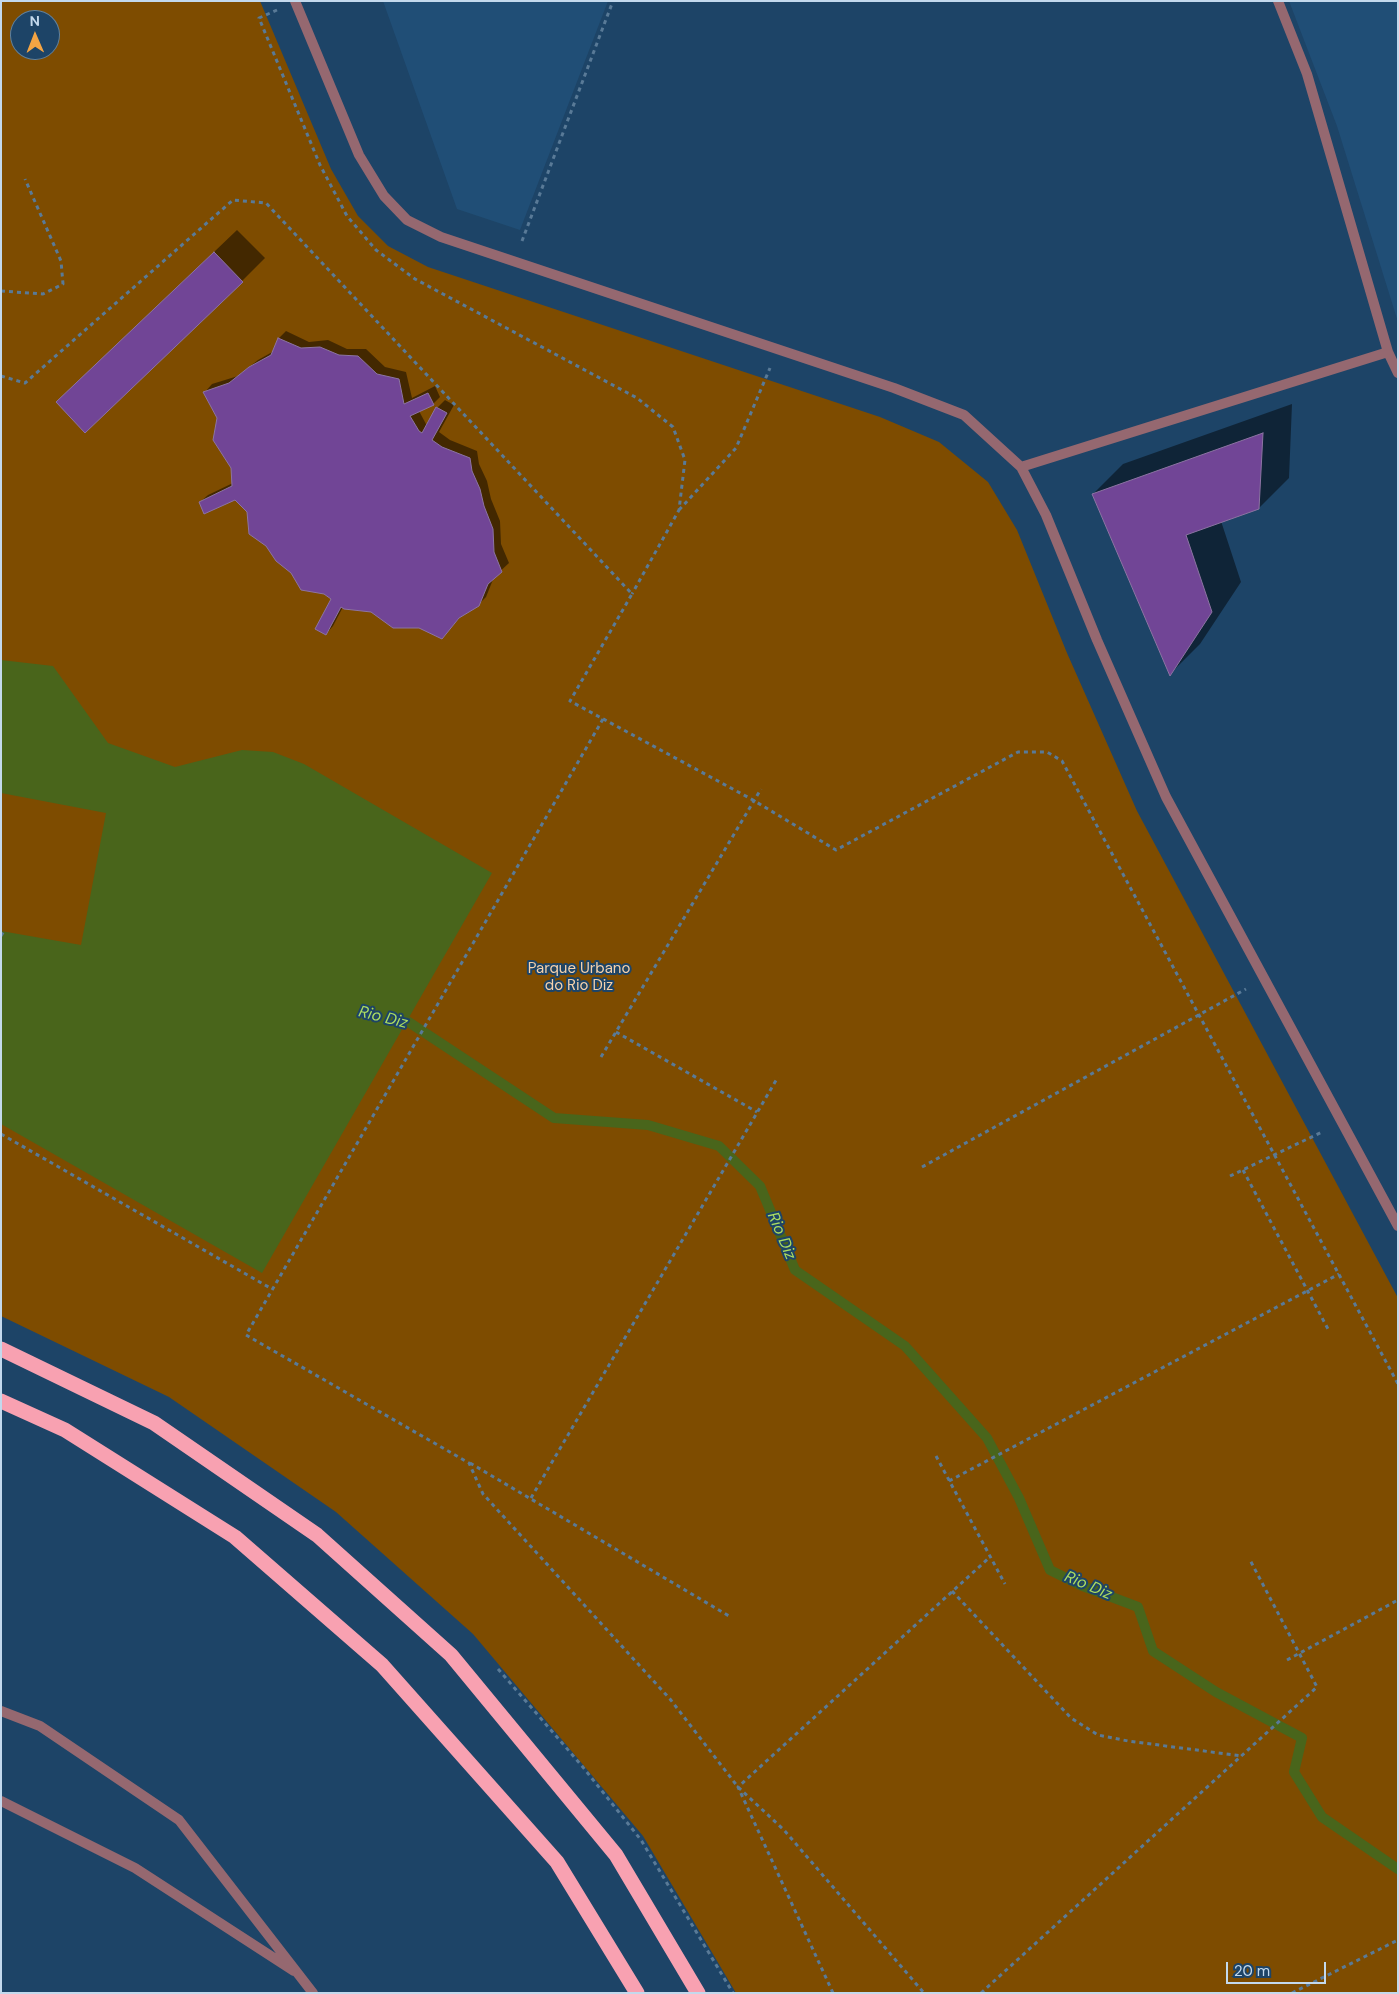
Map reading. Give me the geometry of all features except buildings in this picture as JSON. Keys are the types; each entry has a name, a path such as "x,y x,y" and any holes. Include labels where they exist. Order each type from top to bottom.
{"highway":[{"path":"1,1349 154,1423 318,1535 451,1655 616,1855 698,1993"},
{"path":"1,1401 66,1430 234,1537 382,1665 557,1862 637,1993"}],"street":[{"path":"1278,1 1307,74 1388,352 1398,373"},
{"path":"295,2 360,155 384,196 407,220 441,237 894,388 964,415 1021,467 1046,515 1097,640 1166,797 1398,1226"},
{"path":"1021,467 1388,352"},
{"path":"1,1711 40,1726 179,1820 314,1993"},
{"path":"1,1801 135,1868 302,1976"}],"path":[{"path":"516,262 528,222 613,1"},
{"path":"295,2 258,18 320,165 347,216 376,250 415,279 637,398 672,427 685,460 679,510"},
{"path":"1,291 43,294 63,284 61,261 25,179"},
{"path":"1,376 25,382 234,200 266,203 632,594"},
{"path":"778,350 736,448 679,510 570,701 753,800 836,850 1018,752 1047,752 1062,761 1398,1384"},
{"path":"604,719 246,1335 531,1498 729,1616"},
{"path":"601,1057 760,789"},
{"path":"1,936 4,931"},
{"path":"922,1167 1199,1014 1265,980"},
{"path":"616,1032 757,1112"},
{"path":"531,1498 778,1077"},
{"path":"1230,1176 1342,1122"},
{"path":"1,1134 272,1289"},
{"path":"1243,1170 1328,1329"},
{"path":"949,1480 1339,1274"},
{"path":"936,1456 1005,1584"},
{"path":"470,1463 483,1494 670,1699 738,1787 784,1830 924,1993"},
{"path":"738,1787 990,1556"},
{"path":"981,1993 1317,1687 1250,1560"},
{"path":"952,1591 1071,1718 1098,1735 1128,1741 1242,1756"},
{"path":"1287,1660 1398,1600"},
{"path":"738,1787 833,1993"},
{"path":"1292,1993 1398,1940"}],"shaded area":[{"path":"383,1 608,1 520,230 457,209"},
{"path":"1289,1 1398,1 1398,322 1337,126"}],"green space":[{"name":"Parque Urbano do Rio Diz","path":"1,1 260,1 331,169 358,216 388,246 428,267 880,417 939,442 988,482 1017,530 1067,653 1137,811 1398,1298 1398,1993 736,1993 643,1836 473,1634 336,1512 169,1397 1,1316"}],"water":[{"path":"1,660 53,666 108,743 175,767 242,750 273,752 304,764 492,873 262,1273 1,1124 1,931 81,945 106,813 1,793"}],"waterway":[{"name":"Rio Diz","path":"393,1019 407,1021 554,1118 648,1125 719,1146 760,1186 795,1270 905,1346 987,1438 1019,1498 1050,1570 1080,1585 1138,1607 1153,1651 1216,1692 1302,1738 1294,1772 1322,1817 1398,1869"}]}
